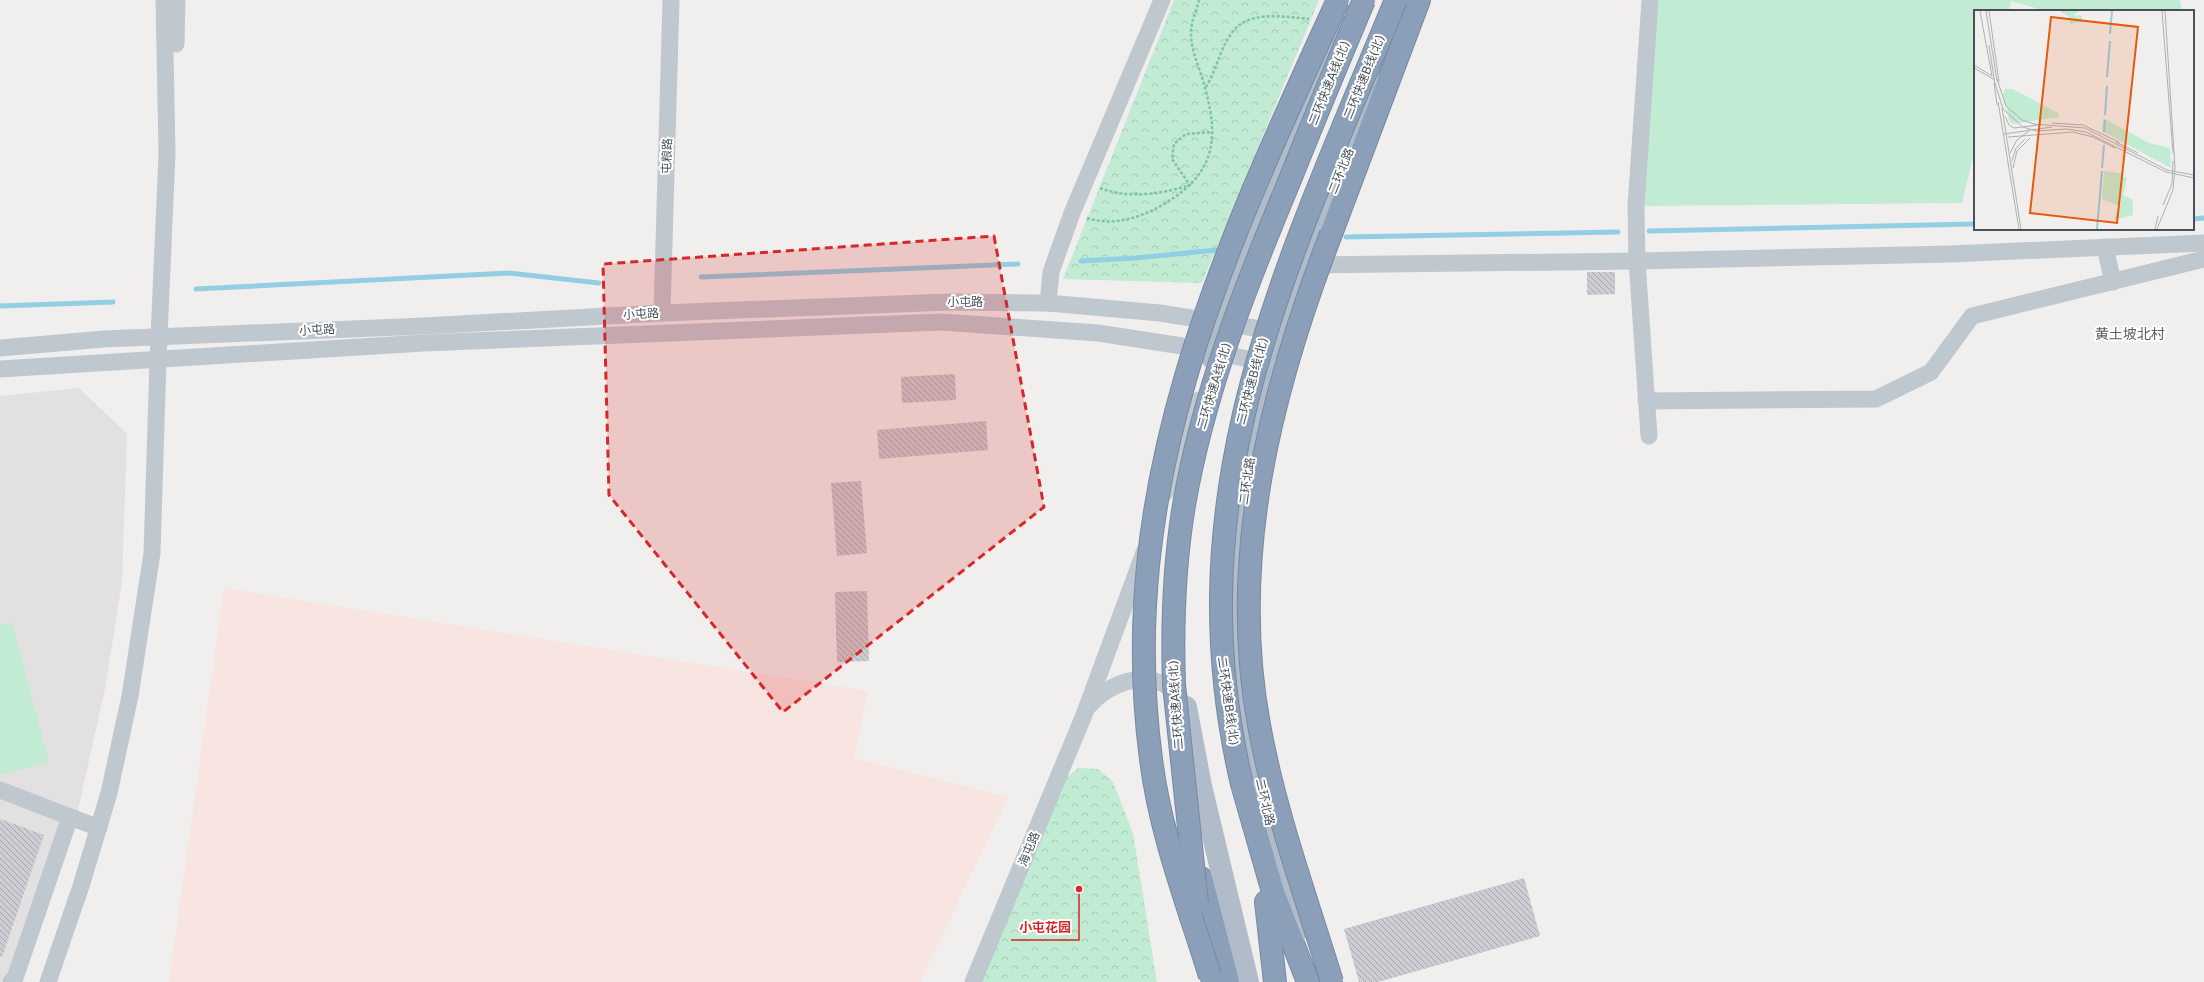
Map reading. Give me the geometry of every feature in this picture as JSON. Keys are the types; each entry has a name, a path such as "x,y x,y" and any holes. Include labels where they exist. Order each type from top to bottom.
{"highway":[{"path":"1213,980 1166,828 1151,760 1143,650 1146,576 1150,538 1158,484 1173,421 1212,294 1249,200 1338,0"},
{"name":"二环快速A线(北)","path":"1213,980 1194,874 1174,692 1173,621 1179,542 1192,468 1212,389 1240,304 1364,0"},
{"name":"二环快速B线(北)","path":"1242,784 1225,698 1220,635 1223,528 1235,449 1255,364 1282,278 1396,0"},
{"path":"1332,982 1289,842 1264,751 1259,723 1250,634 1250,567 1253,531 1259,486 1272,414 1297,328 1419,0"},
{"path":"1242,784 1263,886 1275,982"},
{"path":"1242,784 1273,892 1308,982"}],"main road":[{"path":"1248,982 1201,786 1186,709 1179,632 1180,554 1188,476 1212,356 1222,322 1250,238 1348,0"},
{"name":"二环北路","path":"1308,982 1250,737 1244,701 1239,644 1239,557 1246,484 1259,411 1280,332 1303,265 1411,0"}],"street":[{"path":"48,982 81,886 109,793 130,696 152,553 158,360 168,154 164,0"},
{"path":"159,337 177,0"},
{"name":"屯粮路","path":"662,313 671,0"},
{"path":"1048,303 1051,272 1072,214 1162,0"},
{"path":"1649,436 1637,261 1636,206 1650,0"},
{"path":"1303,265 1637,261 1950,254 2204,243"},
{"path":"2105,247 2113,282"},
{"path":"1646,401 1876,399 1931,372 1972,316 2204,259"},
{"name":"小屯路","path":"0,348 104,339 662,313 950,302 1048,303 1160,313 1280,332"},
{"name":"小屯路","path":"0,369 424,343 941,322 1098,333 1212,356 1271,363"},
{"path":"1084,715 1160,510 1212,356"},
{"path":"1084,715 1090,705 1104,691 1120,682 1137,679 1168,687 1179,697 1186,709"},
{"name":"海屯路","path":"973,982 1084,715"},
{"path":"0,790 99,828"},
{"path":"11,982 15,978 70,817"}],"path":[{"path":"1072,214 1098,222 1118,222 1144,215 1167,202 1190,185 1208,162 1213,140 1212,132 1205,88 1193,56 1191,29 1199,0"},
{"path":"1205,88 1214,73 1231,33 1243,23 1256,18 1272,16 1338,23"},
{"path":"1190,185 1172,159 1174,144 1186,134 1212,132"},
{"path":"1085,182 1104,190 1130,194 1172,190 1190,185"}],"highlighted area":[{"path":"994,236 1044,507 783,712 609,495 603,264"}],"shaded area":[{"path":"79,388 127,434 122,582 105,689 76,819 20,982 0,982 0,396"},
{"path":"224,588 868,691 854,758 1008,797 920,982 169,982"}],"green space":[{"path":"1174,0 1319,0 1202,283 1063,279"},
{"path":"1654,0 2180,0 2182,10 2042,10 2011,1 2009,10 1974,10 1974,153 1962,203 1644,206"},
{"path":"12,622 49,762 0,775 0,625"},
{"path":"1078,768 1098,769 1113,782 1133,833 1157,982 979,982 1063,780"}],"building":[{"path":"1587,272 1615,272 1615,294 1587,295"},
{"path":"955,374 956,400 902,403 901,377"},
{"path":"986,421 988,450 879,459 877,430"},
{"path":"861,481 867,553 837,556 831,483"},
{"path":"867,591 869,661 837,662 835,592"},
{"path":"0,819 44,835 2,957 0,956"},
{"path":"1524,878 1540,936 1378,982 1359,982 1344,929"}],"waterway":[{"path":"2194,219 2204,218"},
{"path":"1649,231 1974,224"},
{"path":"1346,237 1618,232"},
{"path":"1081,261 1136,258 1216,250"},
{"path":"701,277 1018,264"},
{"path":"196,289 509,273 599,283"},
{"path":"0,306 113,302"}],"place":[{"name":"小屯花园","path":"1079,889"}],"district":[{"name":"黄土坡北村","path":"2130,334"}]}
